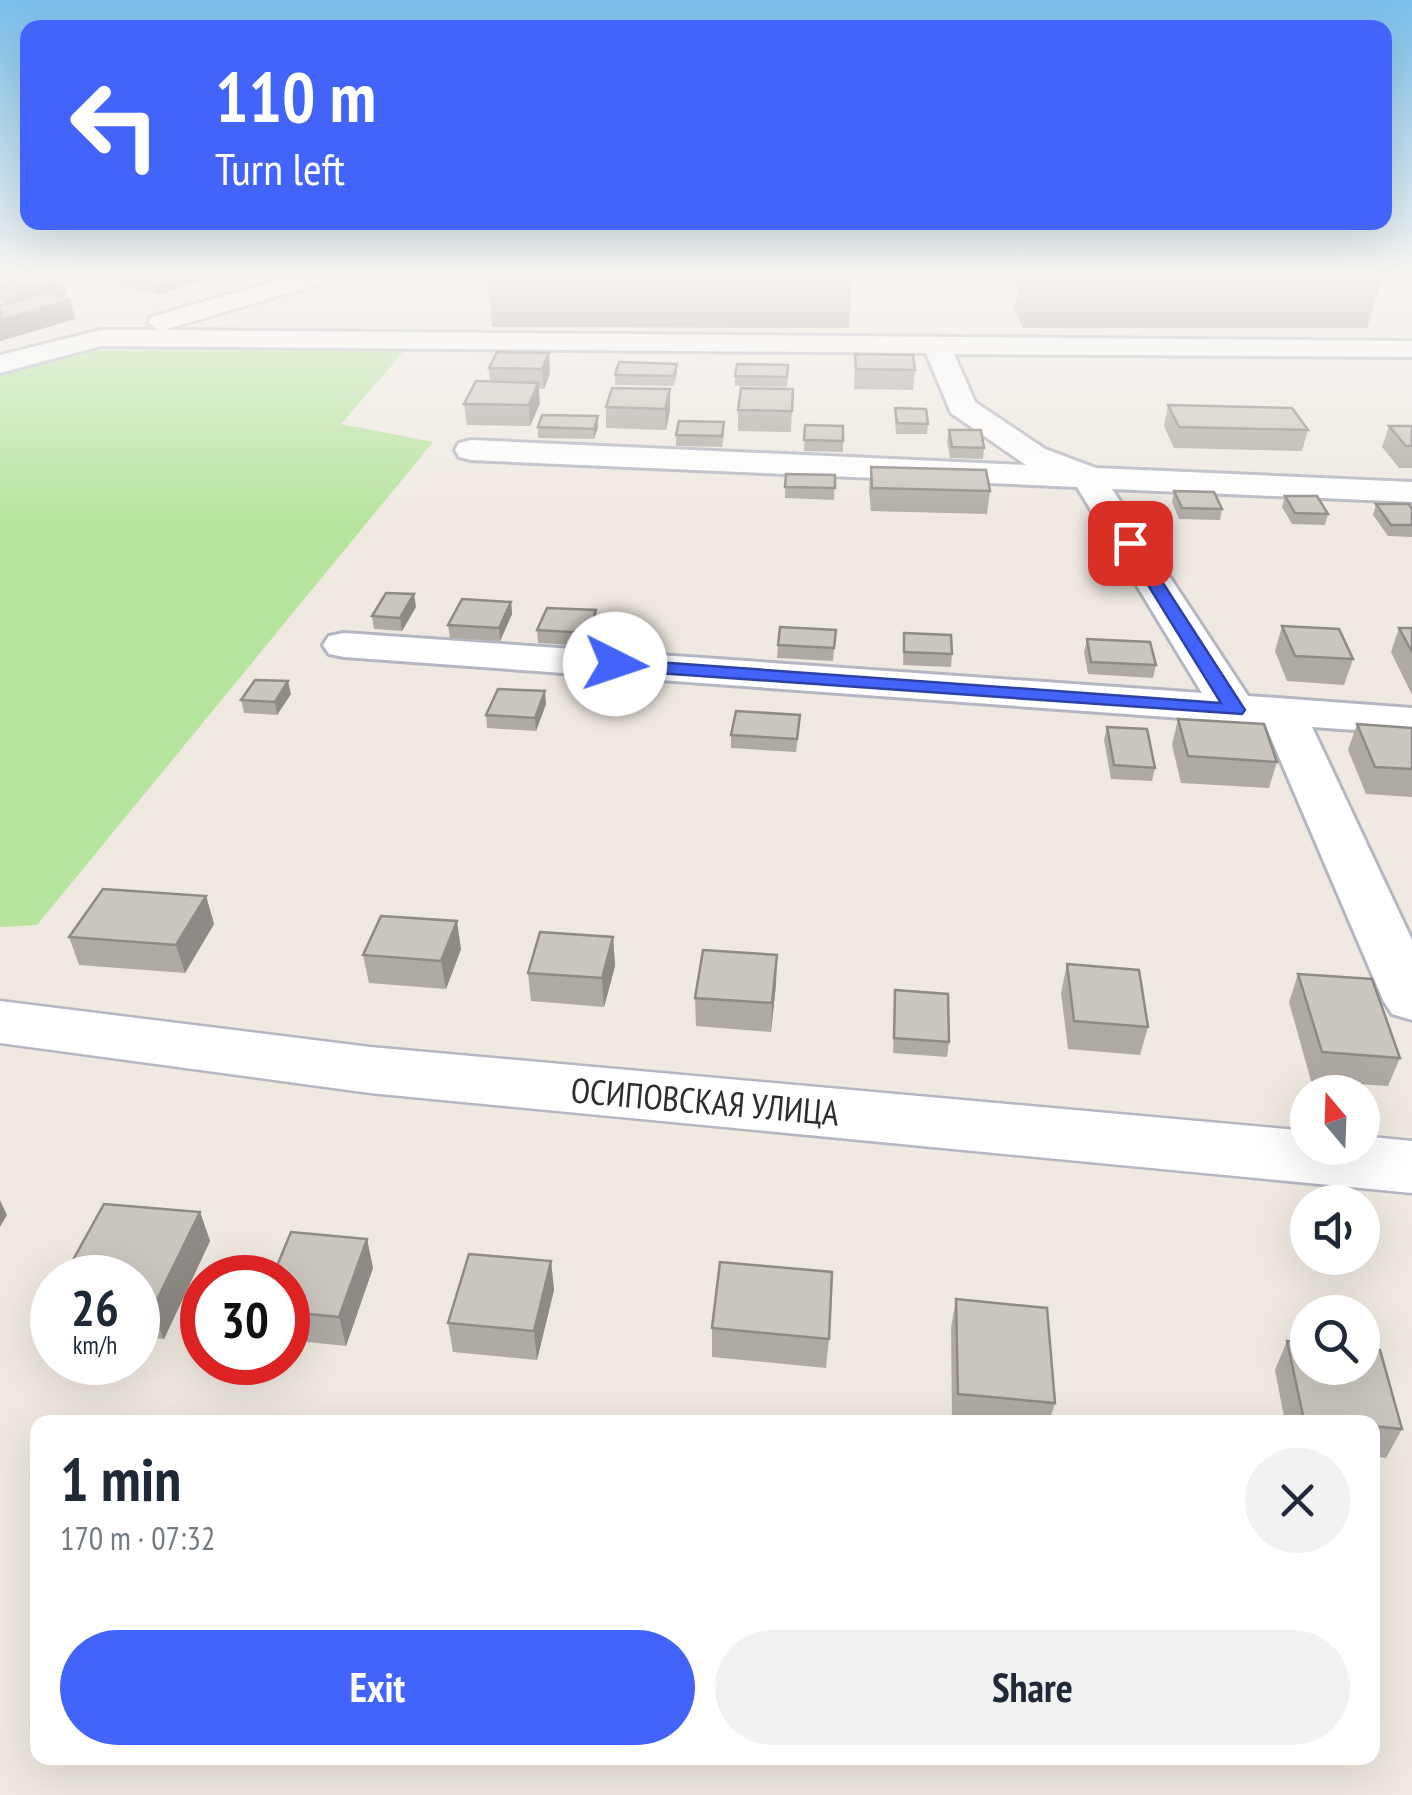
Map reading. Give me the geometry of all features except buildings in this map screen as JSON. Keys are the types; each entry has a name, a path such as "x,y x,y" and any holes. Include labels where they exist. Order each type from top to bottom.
{"street":[{"path":"942,359 962,407 1033,456 1087,476 1259,711 1412,1000"},
{"path":"471,450 1412,492"},
{"path":"344,645 1412,722"},
{"name":"ОСИПОВСКАЯ УЛИЦА","path":"0,1022 370,1070 1412,1167"}],"green space":[{"path":"54,359 397,359 341,424 433,442 37,925 0,927 0,372"}],"route":[{"path":"615,664 1235,710 1130,543"}]}
